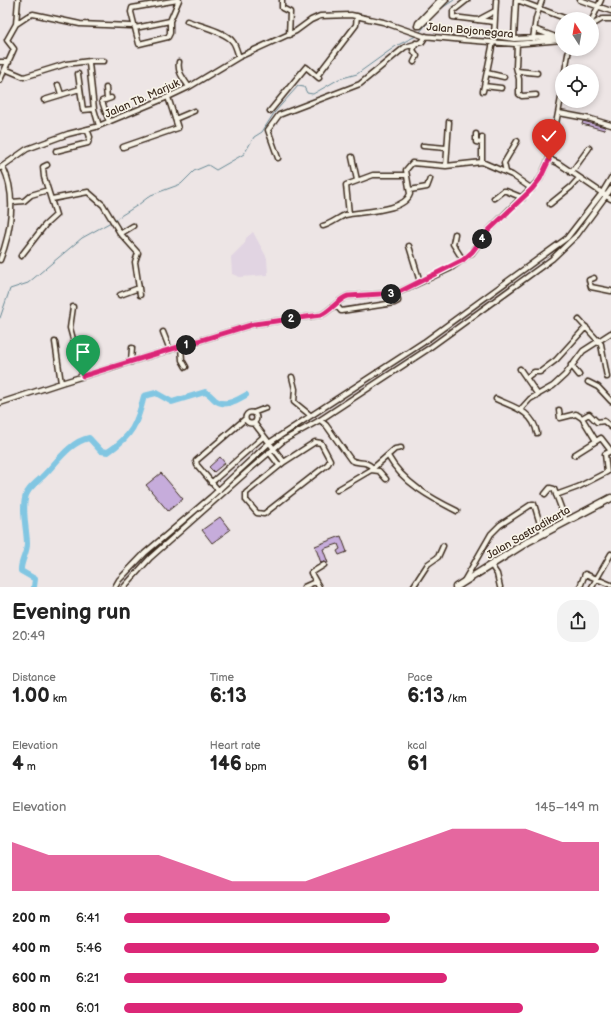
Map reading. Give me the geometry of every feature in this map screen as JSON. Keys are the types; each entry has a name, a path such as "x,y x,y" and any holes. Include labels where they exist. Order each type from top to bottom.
{"street":[{"path":"0,80 14,48 7,40 16,24 18,0"},
{"path":"178,0 170,21 170,33 168,37 142,44 138,43 133,27 131,12 132,8 178,0"},
{"path":"282,0 282,8 290,12 289,35"},
{"path":"431,0 438,3"},
{"path":"438,3 420,26 417,26 418,23 438,3 446,0"},
{"path":"467,0 453,11 452,15 457,18 494,22"},
{"path":"496,0 494,36 514,39 555,37"},
{"path":"514,39 517,0 555,15"},
{"path":"533,39 534,29 542,0"},
{"path":"580,0 611,11"},
{"path":"595,12 601,0"},
{"path":"478,20 495,11"},
{"path":"16,24 33,14 80,24 133,27 170,21"},
{"name":"Jalan Bojonegara","path":"289,35 317,17 333,15 357,16 383,22 425,36 517,44 555,41"},
{"path":"270,111 306,67 318,77 356,25 357,16"},
{"path":"599,21 602,19 611,19"},
{"path":"187,21 219,32 229,38 234,43 239,57"},
{"path":"534,29 555,37"},
{"name":"Jalan Tb. Marjuk","path":"2,167 27,149 68,134 99,126 168,97 190,87 239,57 289,35"},
{"path":"278,158 268,130 279,115 360,84 405,47 422,42 425,36"},
{"path":"493,42 483,88 501,88"},
{"path":"414,62 417,56 413,52 416,43"},
{"path":"517,44 517,71 520,79 519,94 522,96 536,95"},
{"path":"90,61 90,78 94,109 99,126"},
{"path":"5,69 24,76 66,64 104,61"},
{"path":"0,62 9,62"},
{"path":"179,62 179,73 190,87"},
{"path":"517,71 537,73"},
{"path":"486,73 504,76"},
{"path":"78,74 84,111 94,109"},
{"path":"58,85 60,94"},
{"path":"106,88 109,98 102,101 109,122"},
{"path":"44,100 80,89"},
{"path":"123,147 176,130 178,126 168,97"},
{"path":"0,397 1,403 61,382 254,324 321,315 348,296 397,293 463,260 472,252 489,230 532,189 540,179 549,160 560,108"},
{"path":"175,119 194,111"},
{"path":"559,113 591,119 611,125"},
{"path":"446,166 446,148 449,122"},
{"path":"56,151 88,143 90,137 88,129"},
{"path":"476,134 476,142 482,143"},
{"path":"482,137 482,162"},
{"path":"506,173 504,163 517,142"},
{"path":"423,146 446,148"},
{"path":"571,173 588,148"},
{"path":"352,157 357,180"},
{"path":"549,160 558,163 578,178 609,197"},
{"path":"323,226 349,214 389,208 407,199 410,196 410,190 406,175 407,168 412,163 446,166 482,162 506,173 532,189"},
{"path":"21,256 45,225 56,215 43,167 48,165"},
{"path":"0,260 8,238 12,202 8,176 2,167"},
{"path":"349,214 345,187 357,180 375,175 406,175"},
{"path":"550,204 571,188 578,178"},
{"path":"115,587 119,580 160,540 218,490 269,443 427,340 567,238 602,193 611,178"},
{"path":"410,190 427,187 430,179"},
{"path":"124,587 150,558 269,452 430,347 552,259 572,241 609,197 611,189"},
{"path":"12,202 25,200 33,194 48,190"},
{"path":"494,198 500,192 506,191 523,198"},
{"path":"52,199 88,192 103,205 120,234 138,254 135,260 140,295"},
{"path":"120,234 133,226"},
{"path":"455,234 453,244 463,260"},
{"path":"409,246 420,282"},
{"path":"594,278 588,282 591,287 611,291"},
{"path":"120,295 139,288"},
{"path":"336,305 341,311 394,303 398,300 397,293"},
{"path":"73,307 70,325 71,332 83,376"},
{"path":"579,320 600,340 607,377"},
{"path":"526,378 534,372 540,372 556,360 586,327"},
{"path":"164,332 170,350"},
{"path":"520,410 530,399 553,386 565,375 583,351 611,333"},
{"path":"427,340 430,347"},
{"path":"55,342 61,382"},
{"path":"181,347 182,360 186,367"},
{"path":"131,362 132,348"},
{"path":"571,365 579,375"},
{"path":"520,369 538,395"},
{"path":"292,377 296,392 294,402 310,415"},
{"path":"588,382 598,387 610,403"},
{"path":"496,399 520,410 533,421 537,433"},
{"path":"222,495 197,465 196,461 245,419 246,415 266,408"},
{"path":"559,410 560,418 576,414 582,418 596,441"},
{"path":"253,413 256,416 254,423"},
{"path":"582,418 589,414 596,422 604,421 611,427"},
{"path":"245,419 250,424 254,423"},
{"path":"320,420 326,425 351,460 354,462 366,462 372,469 379,471 386,479"},
{"path":"254,423 284,462"},
{"path":"212,483 263,436"},
{"path":"556,494 578,487 609,471 605,454 611,451 601,438 574,455"},
{"path":"315,442 321,443 330,460 327,465 264,514 257,513 247,503 246,495 284,462 315,442"},
{"path":"337,490 372,469 395,450 401,448"},
{"path":"269,452 279,465"},
{"path":"388,456 392,464 413,485 457,511"},
{"path":"222,486 226,491"},
{"path":"545,494 552,488 556,494 566,521"},
{"name":"Jalan Sastradikarta","path":"457,587 542,534 611,498"},
{"path":"464,582 490,534 500,525 532,504 534,504 542,534"},
{"path":"160,540 165,545"},
{"path":"413,587 428,564 438,557 443,546"},
{"path":"592,587 611,554"},
{"path":"318,587 311,573 324,565"},
{"path":"491,565 497,574 500,587"},
{"path":"580,587 585,574 611,585"},
{"path":"304,587 315,582"}],"shaded area":[{"path":"253,232 267,258 268,275 240,277 232,274 231,257 245,243 246,238"}],"building":[{"path":"583,121 605,127 604,130 582,124"},
{"path":"220,457 225,463 214,472 209,467"},
{"path":"161,473 183,499 168,511 146,485"},
{"path":"220,517 230,530 212,543 202,530"},
{"path":"341,536 347,552 339,555 337,551 340,549 338,544 323,549 328,563 321,563 315,546"}],"waterway":[{"path":"436,12 454,0"},
{"path":"420,32 433,16"},
{"path":"114,220 151,195 181,184 194,171 208,165 216,170 244,154 254,137 262,132 274,113 298,86 304,87 307,93 313,94 339,79 357,74 396,46 416,36"},
{"path":"0,318 10,289 28,283 82,238 111,222"},
{"path":"34,587 35,579 21,571 27,544 24,513 26,495 31,487 63,454 75,444 89,438 101,451 108,452 128,435 136,422 144,396 156,393 172,402 205,392 215,400 227,403 246,395"}],"route":[{"path":"83,376 167,352 254,324 321,315 329,312 343,298 348,296 395,294 451,268 467,257 489,230 532,189 540,179 549,160"}]}
